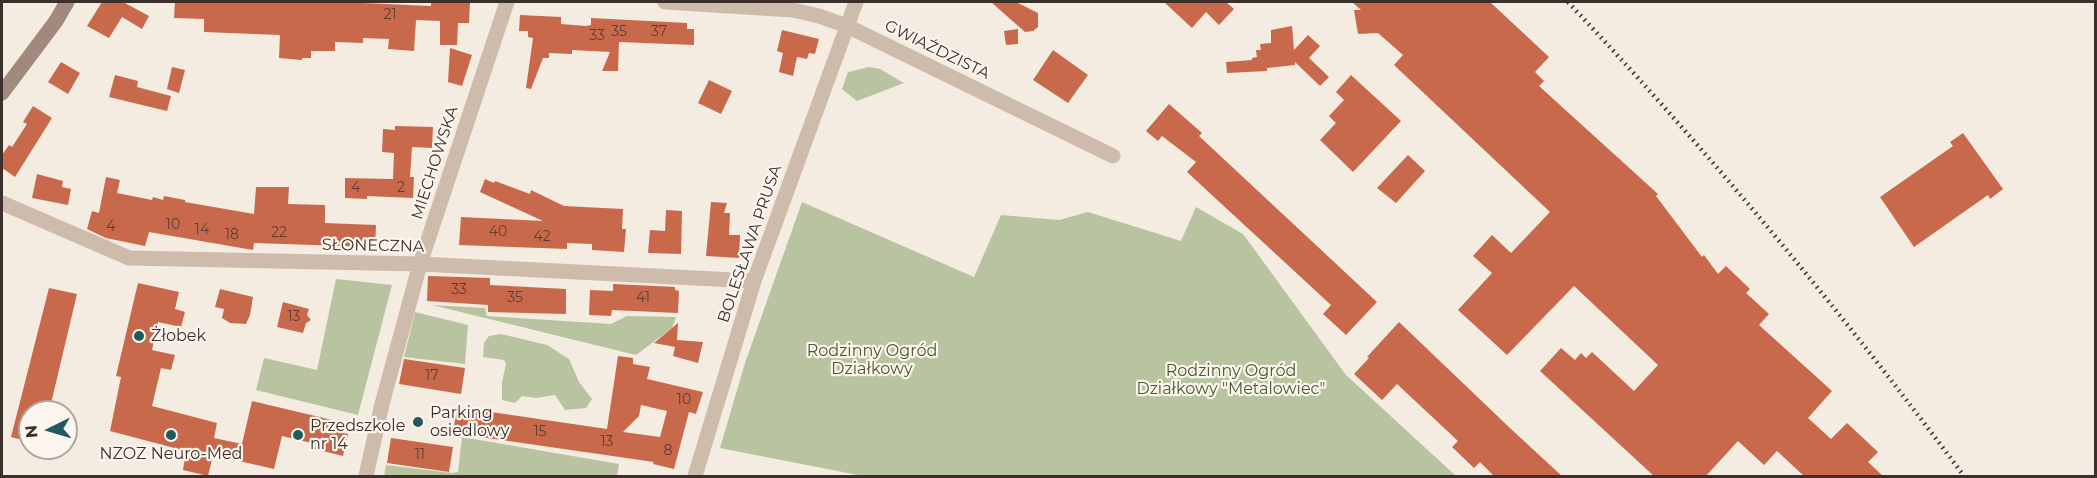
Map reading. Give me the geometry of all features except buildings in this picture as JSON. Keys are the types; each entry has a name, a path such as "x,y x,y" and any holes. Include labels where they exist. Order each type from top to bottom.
{"main road":[{"path":"2,93 56,21 67,2"}],"street":[{"name":"MIECHOWSKA","path":"366,477 382,404 420,264 507,2"},
{"name":"GWIAŹDZISTA","path":"665,2 793,10 819,16 847,26 1113,156"},
{"name":"BOLESŁAWA PRUSA","path":"695,477 754,281 856,2"},
{"name":"SŁONECZNA","path":"2,203 129,258 420,264 754,281"}],"green space":[{"path":"869,67 880,69 904,83 857,101 842,89 848,72"},
{"name":"Rodzinny Ogród Działkowy","path":"802,202 974,277 1001,215 1059,220 1088,212 1181,241 1196,207 1243,234 1346,375 1456,476 863,476 720,448 745,363"},
{"path":"336,279 392,285 358,415 256,390 264,358 317,370"},
{"path":"432,305 485,308 487,316 611,324 627,316 676,317 672,328 636,355"},
{"path":"415,312 468,325 465,364 404,357"},
{"path":"501,334 547,345 569,359 579,382 592,399 586,408 565,410 555,395 536,398 522,396 515,403 502,400 502,382 506,364 504,360 483,357 484,343 489,336"},
{"path":"462,437 619,464 617,476 384,476 386,465 458,472"}],"railway":[{"path":"1568,2 1672,116 1773,233 1870,353 1964,476"}],"place":[{"name":"Żłobek","path":"139,336"},
{"name":"Parking osiedlowy","path":"418,422"},
{"name":"NZOZ Neuro-Med","path":"171,435"},
{"name":"Przedszkole nr 14","path":"298,435"}],"park label":[{"name":"Rodzinny Ogród Działkowy \"Metalowiec\"","path":"1231,380"}]}
